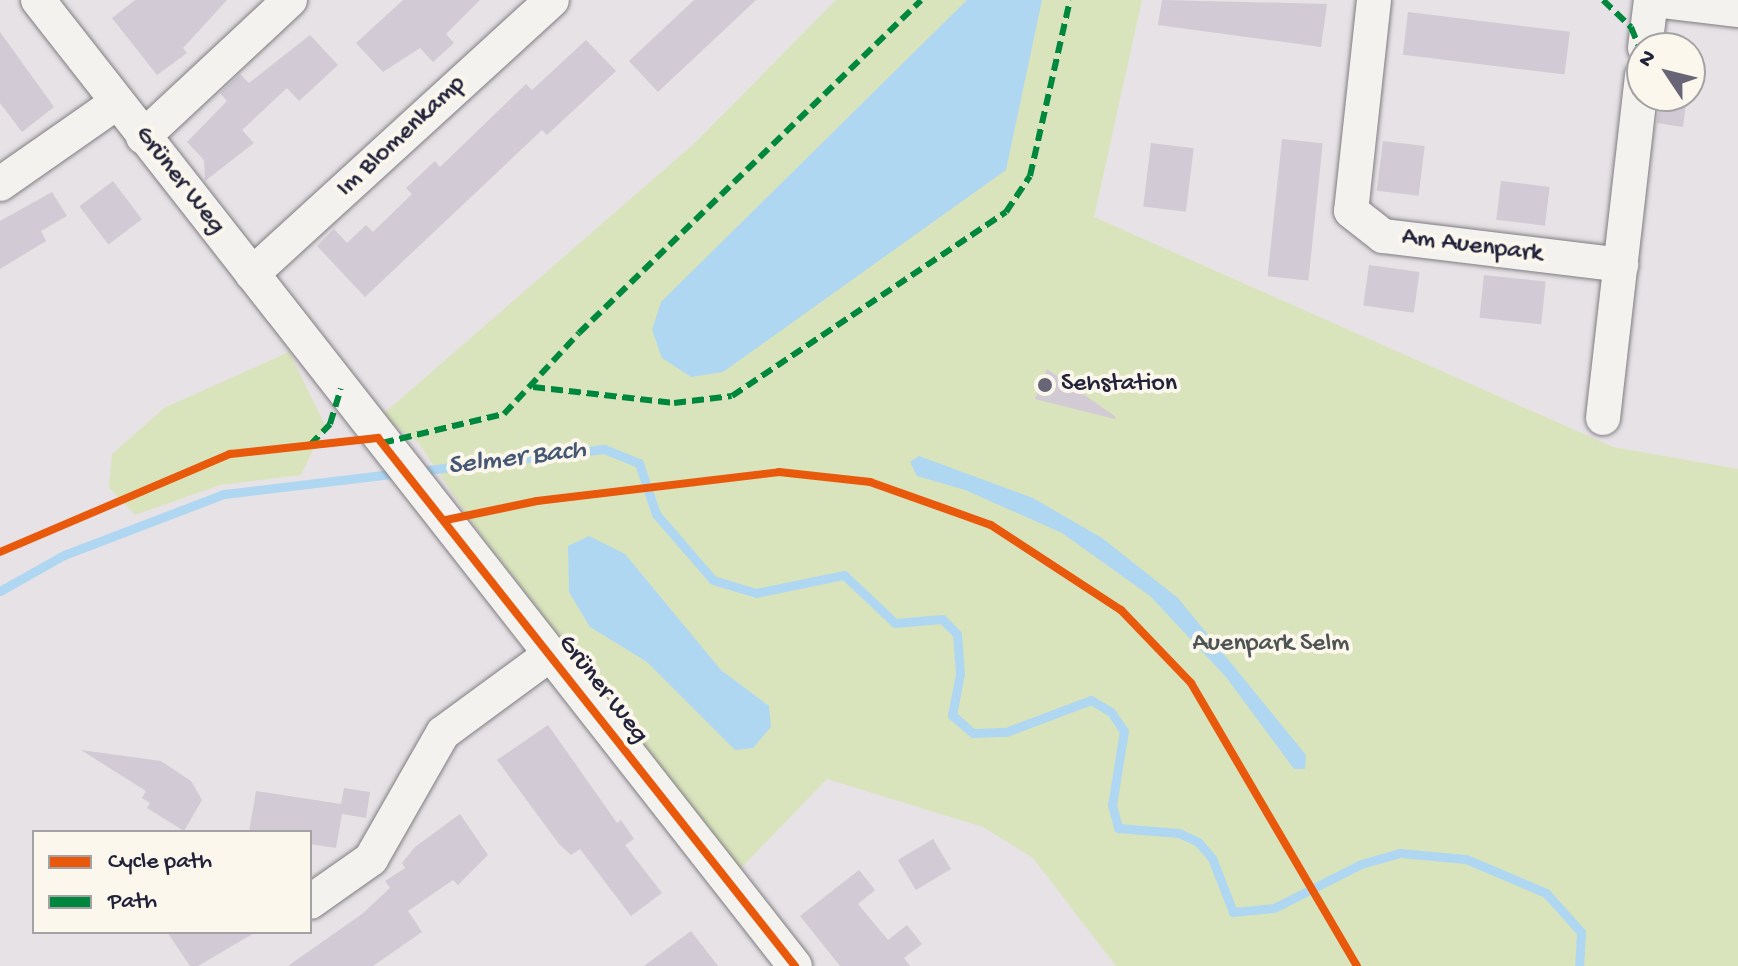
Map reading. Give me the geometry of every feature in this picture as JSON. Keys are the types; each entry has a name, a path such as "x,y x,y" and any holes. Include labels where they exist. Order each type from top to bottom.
{"street":[{"name":"Grüner Weg","path":"38,0 386,448 795,966"},
{"path":"143,137 290,0"},
{"name":"Im Blomenkamp","path":"252,274 552,0"},
{"name":"Am Auenpark","path":"1374,0 1351,211 1383,236 1621,265"},
{"path":"1648,32 1653,0 1738,10"},
{"path":"0,184 116,103"},
{"path":"1603,418 1638,112"},
{"path":"312,901 371,859 443,733 549,655"},
{"path":"312,877 349,874"}],"green space":[{"name":"Auenpark Selm","path":"836,0 1142,0 1094,217 1613,447 1738,469 1738,966 1116,966 1033,858 983,827 827,779 738,871 473,524 418,442 381,416 697,141"},
{"path":"289,352 325,425 301,475 220,485 135,515 109,487 112,454 164,408"}],"water":[{"path":"967,0 1042,0 1006,170 723,372 691,377 662,358 652,330 661,302"},
{"path":"919,456 1033,498 1102,538 1178,598 1306,755 1305,769 1294,769 1226,677 1150,596 1062,533 965,490 917,476 910,462"},
{"path":"589,536 625,554 721,670 769,706 771,727 753,748 735,750 647,662 590,627 569,592 568,546"}],"building":[{"path":"135,0 227,0 183,48 187,53 157,75 112,18"},
{"path":"403,0 480,0 446,34 454,43 433,62 420,48 383,72 356,43"},
{"path":"694,0 756,0 658,92 629,61"},
{"path":"1162,0 1327,4 1321,47 1158,25"},
{"path":"1408,12 1570,32 1565,75 1403,55"},
{"path":"0,32 54,107 22,132 0,103"},
{"path":"310,35 338,65 299,101 287,88 242,130 254,143 205,181 204,160 187,142 227,101 220,93 240,74 249,83"},
{"path":"586,40 616,71 547,135 542,130 365,297 317,246 334,229 347,243 366,225 373,232 412,194 406,188 435,161 440,167 526,84 532,90"},
{"path":"1659,112 1685,112 1683,127 1657,123"},
{"path":"1282,139 1323,143 1308,281 1268,276"},
{"path":"1383,141 1425,146 1419,196 1377,191"},
{"path":"1151,143 1194,148 1186,212 1143,207"},
{"path":"113,181 142,219 108,245 79,206"},
{"path":"1501,181 1550,187 1545,226 1496,220"},
{"path":"52,192 67,216 41,231 46,241 0,269 0,221"},
{"path":"1369,265 1420,272 1414,313 1363,306"},
{"path":"1484,275 1546,281 1541,324 1480,318"},
{"path":"1047,369 1116,417 1115,419 1035,399"},
{"path":"548,725 617,823 621,820 634,839 625,845 662,893 631,916 580,849 571,855 559,844 497,760"},
{"path":"81,750 161,761 191,781 202,800 182,830 147,808 150,803 142,798 146,791"},
{"path":"344,788 370,792 366,818 342,814 336,848 312,844 312,830 249,830 256,791 341,804"},
{"path":"460,814 488,855 458,885 453,880 408,911 422,932 373,966 288,966 362,914 390,888 385,881 405,868 402,863 415,847"},
{"path":"933,839 951,869 916,890 898,860"},
{"path":"859,870 875,890 858,904 888,940 907,925 922,944 904,958 910,966 840,966 800,916"},
{"path":"691,931 718,966 644,966"},
{"path":"168,934 253,934 198,966 190,966"}],"waterway":[{"name":"Selmer Bach","path":"419,471 604,449 639,463 656,514 713,580 756,593 844,575 895,623 942,619 957,634 960,674 952,715 973,733 1006,732 1091,700 1111,712 1124,731 1112,805 1118,828 1179,833 1198,842 1212,858 1233,912 1274,908 1361,864 1400,853 1466,859 1546,893 1581,932 1579,966"},
{"name":"Selmer Bach","path":"0,591 64,555 224,494 400,473"}],"marked path":[{"path":"382,443 504,414 579,333 921,0"},
{"path":"533,387 674,403 732,396 1006,212 1030,176 1070,0"},
{"path":"1603,0 1633,32"},
{"path":"310,445 330,424 341,389"}],"cycle path":[{"path":"0,552 230,454 378,438 795,966"},
{"path":"446,520 537,501 779,472 870,482 991,525 1121,610 1191,683 1357,966"}],"place":[{"name":"Sehstation","path":"1045,385"}]}
